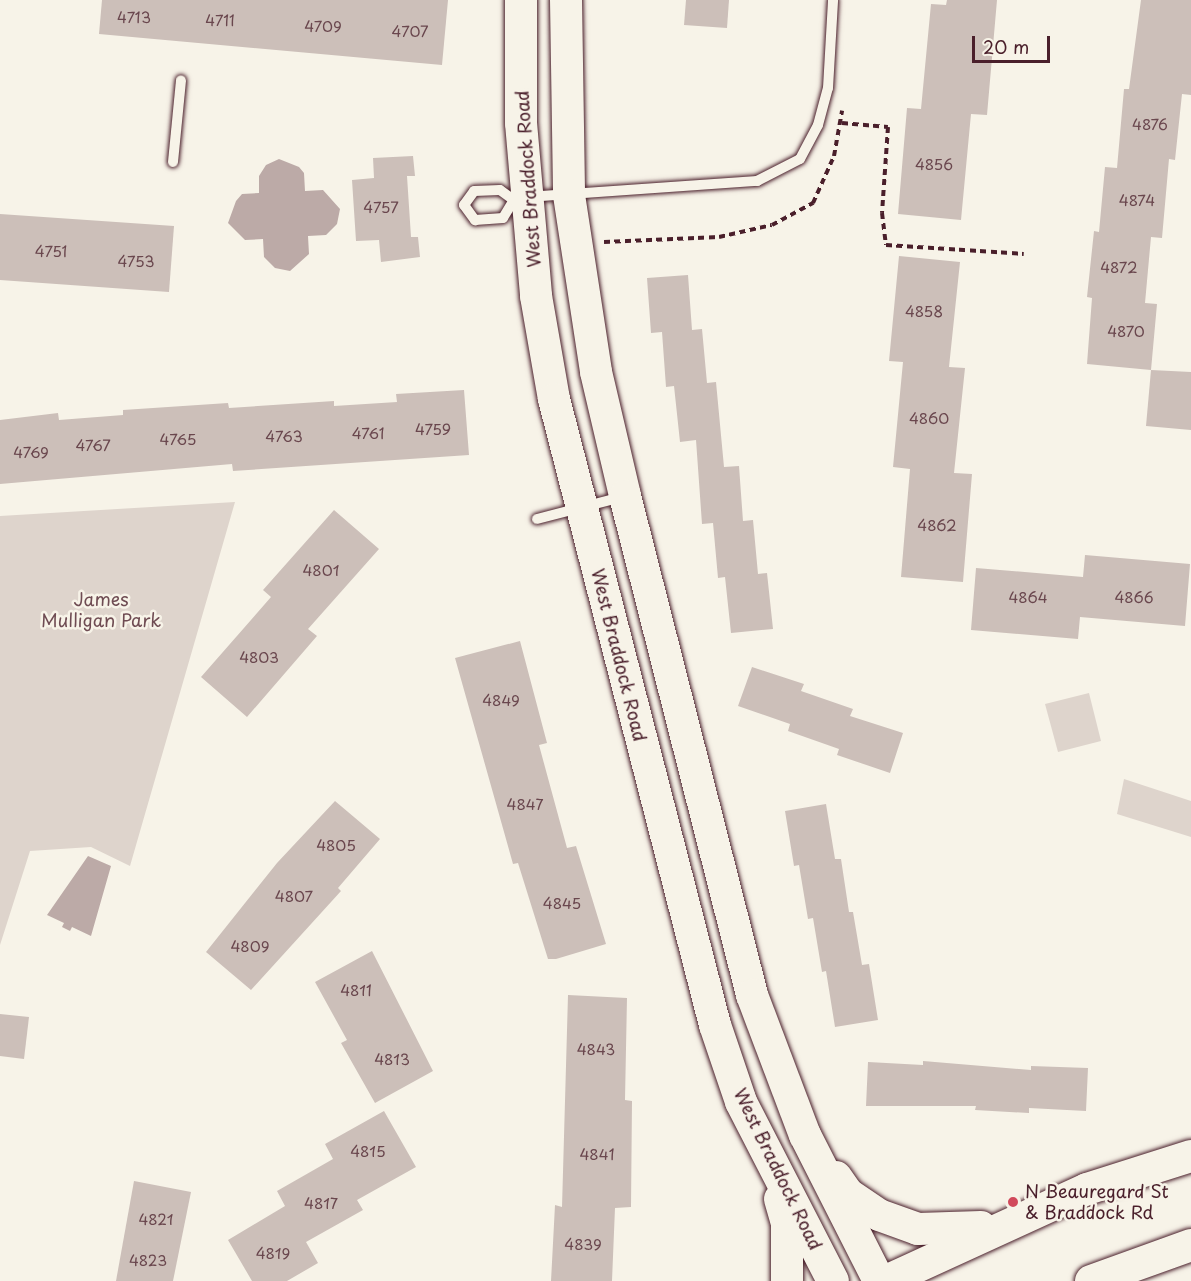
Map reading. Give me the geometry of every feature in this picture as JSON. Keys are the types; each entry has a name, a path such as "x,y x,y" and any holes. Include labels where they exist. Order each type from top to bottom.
{"main road":[{"name":"West Braddock Road","path":"521,0 521,199 554,399 715,1025 741,1102 834,1281"},
{"path":"566,0 570,195 596,372 625,496 752,995 804,1135 879,1281"},
{"path":"804,1135 848,1194 879,1215 918,1229 970,1230 1017,1219"},
{"path":"886,1281 1017,1219 1087,1189 1191,1156"},
{"path":"771,1163 787,1223 787,1281"},
{"path":"1091,1281 1191,1245"}],"lane":[{"path":"521,199 502,218 475,220 458,206 474,191 500,190 521,199 757,181 800,159 818,125 828,88 833,0"},
{"path":"172,162 181,80"},
{"path":"537,519 625,496"}],"path":[{"path":"842,123 888,127 882,213 886,245 1024,254"}],"green space":[{"name":"James Mulligan Park","path":"235,502 130,866 91,847 30,851 0,945 0,516"},
{"path":"1089,693 1101,741 1058,752 1045,704"},
{"path":"1124,779 1191,801 1191,837 1117,814"}],"shaded area":[{"path":"279,159 299,167 304,173 305,191 323,190 340,209 337,224 326,235 308,236 309,254 290,271 275,268 264,257 263,239 245,240 228,223 236,201 242,194 259,193 259,176 266,165"},
{"path":"88,856 111,866 91,936 72,927 70,931 62,927 64,923 47,915"}],"building":[{"path":"102,0 448,0 442,65 99,34"},
{"path":"686,0 729,0 727,28 684,25"},
{"path":"947,0 997,0 987,115 971,114 961,220 898,214 907,108 921,109 931,4 946,5"},
{"path":"1141,0 1191,0 1191,95 1182,94 1175,160 1169,159 1162,238 1151,237 1145,303 1157,304 1151,370 1087,364 1092,298 1087,297 1094,231 1099,232 1105,167 1117,168 1124,89 1129,89"},
{"path":"413,156 415,176 407,176 411,237 418,237 420,257 381,262 379,240 356,241 352,180 374,178 373,158"},
{"path":"0,214 174,226 169,292 0,280"},
{"path":"899,256 960,262 949,367 965,368 954,473 972,474 963,582 901,577 910,469 893,467 903,362 889,361"},
{"path":"688,275 692,330 702,329 707,383 716,382 724,467 739,466 743,521 753,520 758,574 767,573 773,629 731,633 725,577 718,578 713,523 702,524 696,440 680,442 674,386 666,387 662,332 651,333 647,278"},
{"path":"1151,370 1191,372 1191,430 1146,426"},
{"path":"464,390 469,455 233,471 232,464 0,484 0,420 58,413 59,420 123,415 123,410 228,403 229,408 334,401 334,406 397,402 396,394"},
{"path":"334,510 379,549 308,629 317,636 247,717 201,677 271,597 263,590"},
{"path":"1085,555 1190,564 1185,626 1080,617 1078,639 971,630 976,568 1083,577"},
{"path":"520,641 547,743 539,745 567,848 576,846 606,944 556,959 548,959 518,863 513,864 455,658"},
{"path":"752,667 804,684 801,691 853,709 850,716 903,733 890,773 837,755 839,749 788,731 790,724 738,706"},
{"path":"335,801 380,839 338,888 341,891 251,990 206,952 277,863"},
{"path":"826,804 835,859 841,859 849,912 853,912 862,965 869,964 878,1020 835,1027 826,971 822,972 813,918 808,919 799,865 794,866 785,811"},
{"path":"372,951 433,1071 375,1103 341,1043 347,1040 315,982"},
{"path":"568,995 627,998 625,1100 632,1101 631,1207 615,1208 612,1281 551,1281 555,1205 562,1207"},
{"path":"0,1014 29,1017 24,1059 0,1056"},
{"path":"923,1061 1031,1070 1031,1066 1088,1068 1086,1111 1029,1108 1029,1113 975,1110 976,1106 866,1106 868,1062 923,1065"},
{"path":"384,1111 416,1167 357,1200 363,1210 306,1242 318,1263 287,1281 252,1281 228,1240 285,1206 277,1191 333,1159 325,1144"},
{"path":"134,1181 191,1192 173,1281 116,1281"}],"place":[{"name":"N Beauregard St & Braddock Rd","path":"1013,1202"}]}
